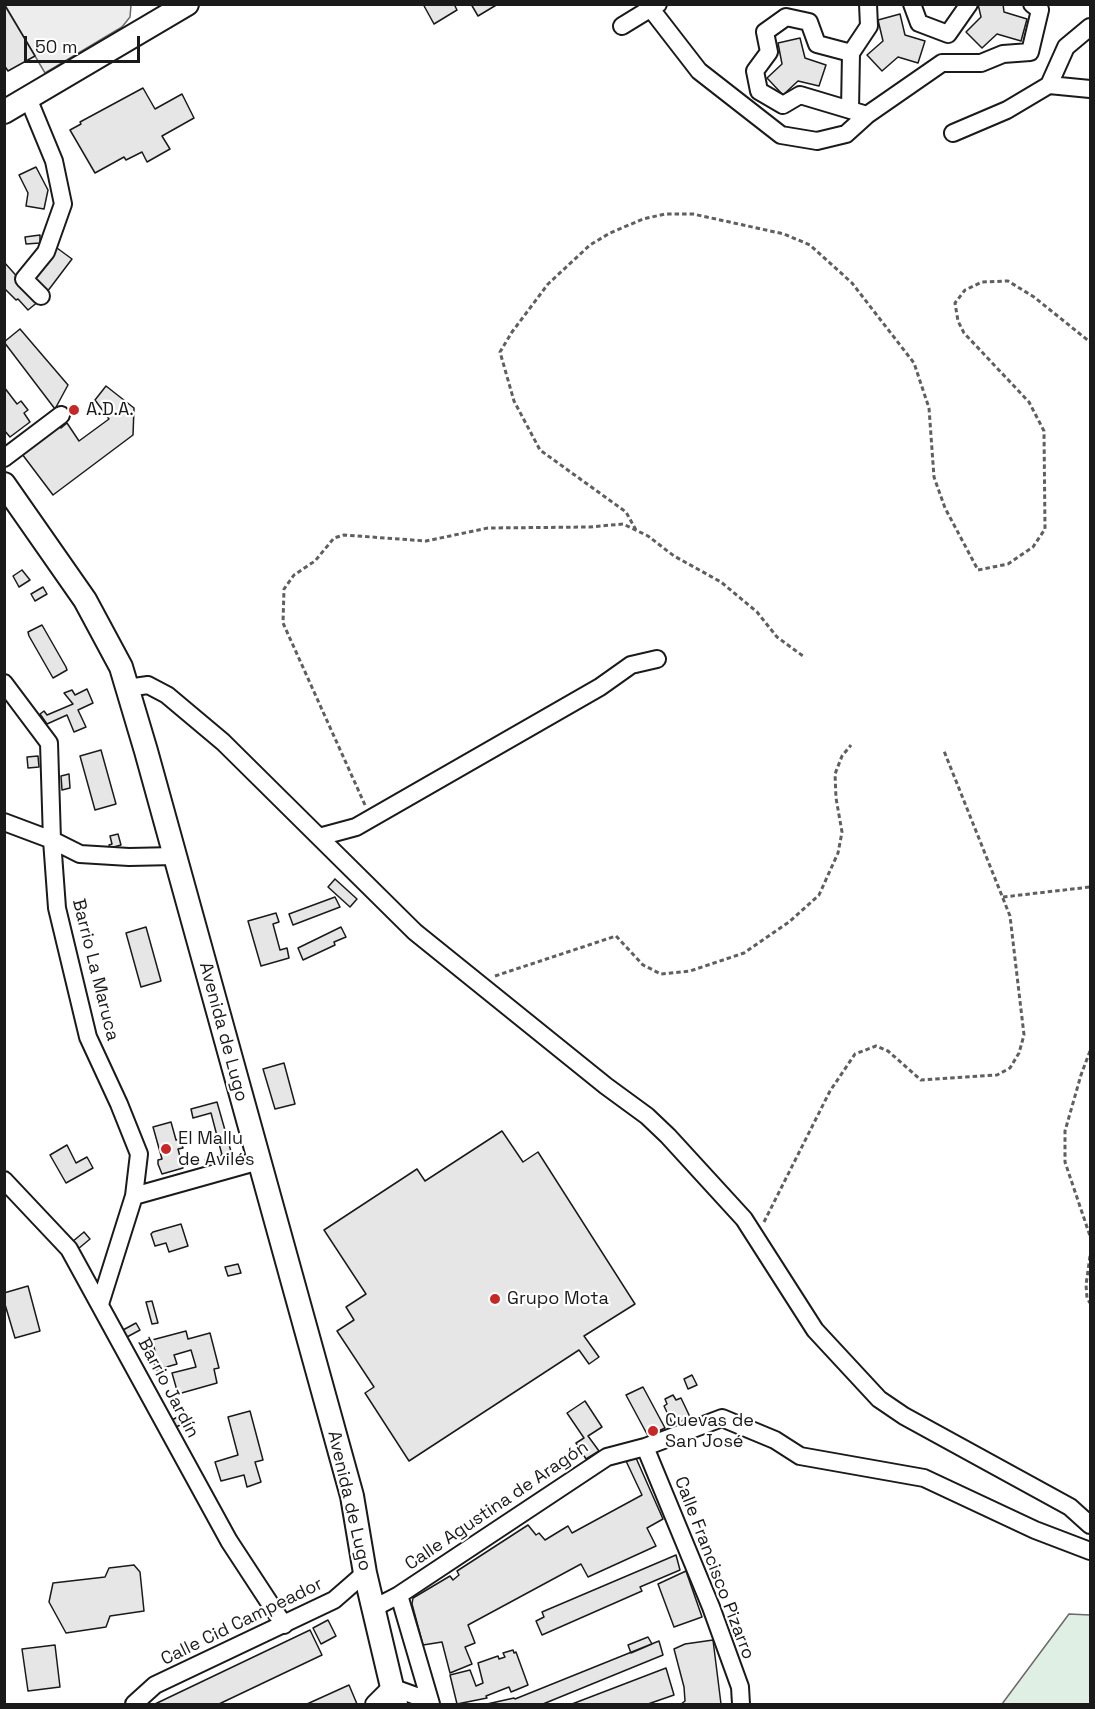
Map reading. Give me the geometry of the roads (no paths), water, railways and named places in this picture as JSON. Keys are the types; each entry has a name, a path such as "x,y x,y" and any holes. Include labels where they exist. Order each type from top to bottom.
{"main road":[{"path":"145,29 150,4"},
{"path":"4,112 187,4"},
{"name":"Avenida de Lugo","path":"4,484 85,600 121,667 352,1496 365,1573 394,1696"}],"street":[{"path":"850,110 851,54 869,26 868,4"},
{"path":"912,4 919,23 948,34"},
{"path":"952,63 948,34 969,4"},
{"path":"621,26 654,7 699,71 781,135 817,141 846,134 867,114 942,63 981,63 1003,54 1030,51 1040,10 1032,4"},
{"path":"851,54 817,44 809,22 786,17 765,32 769,52 755,71 759,91 783,105 800,95 867,114"},
{"path":"953,133 1007,110 1049,85 1066,47 1090,27"},
{"path":"1049,85 1090,89"},
{"path":"28,98 54,161 63,204 46,252 24,279 40,296"},
{"path":"4,458 61,415"},
{"path":"319,837 356,826 600,687 631,665 657,659"},
{"name":"Barrio La Maruca","path":"4,683 49,743 57,908 88,1037 139,1154 134,1196 100,1304"},
{"path":"127,688 148,685 167,695 224,742 415,932 606,1086 647,1116 744,1219 815,1330 879,1399 903,1416 1070,1507 1090,1524"},
{"path":"4,822 81,854 129,857 175,856"},
{"path":"134,1196 259,1161"},
{"name":"Barrio Jardín","path":"4,1180 69,1249 229,1541 284,1625"},
{"name":"Calle Agustina de Aragón","path":"374,1608 399,1594 607,1457 645,1447 722,1418 775,1440 800,1456 924,1478 1035,1530 1090,1551"},
{"name":"Calle Francisco Pizarro","path":"645,1447 711,1607 740,1687 741,1704"},
{"name":"Calle Cid Campeador","path":"134,1704 155,1685 334,1600 365,1573"},
{"path":"374,1704 394,1696 430,1702 399,1594"}],"place":[{"name":"A.D.A.","path":"74,410"},
{"name":"El Mallu de Avilés","path":"166,1149"},
{"name":"Grupo Mota","path":"495,1299"},
{"name":"Cuevas de San José","path":"653,1431"}]}
